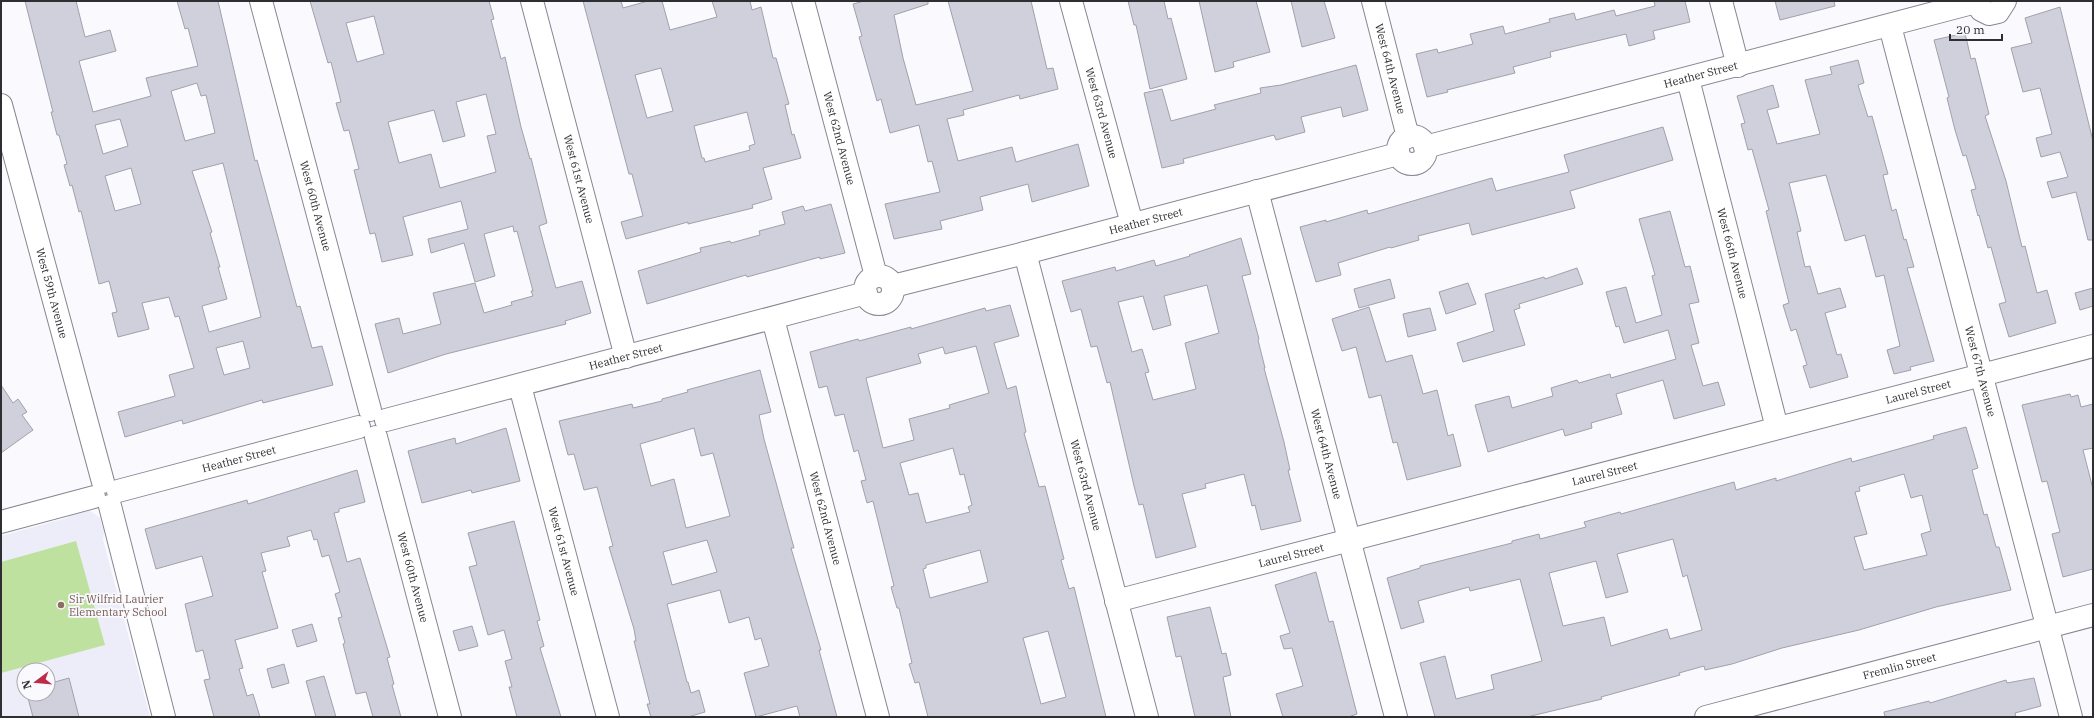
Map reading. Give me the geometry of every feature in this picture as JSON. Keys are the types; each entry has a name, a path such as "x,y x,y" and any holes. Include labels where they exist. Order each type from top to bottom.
{"street":[{"name":"West 60th Avenue","path":"262,1 450,717"},
{"name":"West 61st Avenue","path":"532,1 626,358"},
{"name":"West 62nd Avenue","path":"803,1 878,285"},
{"name":"West 63rd Avenue","path":"1071,1 1132,224"},
{"name":"West 64th Avenue","path":"1373,1 1411,146"},
{"path":"1720,1 1738,66"},
{"path":"1976,2 1981,10 1994,14 2002,9 2005,1"},
{"name":"Heather Street","path":"1,522 773,319 878,285 1025,253 1257,191 1411,146 1688,79 1976,2"},
{"name":"West 67th Avenue","path":"1890,26 2071,717"},
{"name":"West 66th Avenue","path":"1688,79 1777,428"},
{"name":"West 59th Avenue","path":"1,105 106,494 164,717"},
{"name":"West 64th Avenue","path":"1257,191 1396,717"},
{"name":"West 63rd Avenue","path":"1025,253 1147,717"},
{"name":"West 62nd Avenue","path":"773,319 878,717"},
{"name":"Laurel Street","path":"1116,601 1981,373 2093,346"},
{"name":"West 61st Avenue","path":"520,386 608,717"},
{"name":"Fremlin Street","path":"1706,717 2093,615"}],"shaded area":[{"name":"Sir Wilfrid Laurier Elementary School","path":"88,509 100,518 104,532 103,540 150,717 1,717 1,536 67,518 72,512"}],"green space":[{"path":"76,541 105,645 42,662 16,662 16,669 1,673 1,562"}],"building":[{"path":"25,1 76,1 85,37 110,30 116,51 79,61 93,112 151,96 146,78 198,66 188,28 185,29 177,1 218,1 255,161 257,160 297,307 300,306 312,348 322,346 333,385 263,403 262,400 183,424 182,420 125,437 118,412 175,396 169,375 194,368 179,316 175,317 169,297 142,303 149,329 118,337 112,313 117,312 109,281 99,284 81,211 79,212 72,185 70,186 64,165 67,164 59,135 57,135 51,112 53,112","holes":["197,83 201,96 206,95 215,133 185,141 171,91","120,119 128,146 103,154 95,125","223,163 261,317 209,332 202,306 227,299 218,267 220,267 210,233 212,232 192,171","131,168 141,204 115,211 105,176","243,341 250,368 224,375 216,348"]},
{"path":"310,1 489,1 494,19 491,20 501,59 505,57 521,127 530,159 531,158 547,223 539,226 555,285 556,288 582,281 591,313 565,321 566,324 446,354 388,373 375,324 399,318 403,334 441,324 433,293 475,283 484,313 512,305 511,302 533,296 531,291 533,291 517,231 514,232 513,226 484,234 495,276 475,282 464,243 431,253 428,239 468,229 461,201 403,217 413,255 382,262 375,233 370,234 354,170 359,169 349,130 344,131 336,103 341,102 331,62 328,63","holes":["374,16 384,54 357,62 346,23","486,94 496,134 487,136 496,172 440,188 431,154 399,163 388,122 434,110 443,142 465,136 456,102"]},
{"path":"583,1 621,1 623,8 648,1 662,1 670,30 717,17 712,1 750,1 752,10 761,7 773,58 776,58 789,104 785,105 792,135 794,134 801,158 763,168 772,199 752,205 753,208 688,224 688,222 626,239 621,222 643,216 632,174 629,174","holes":["661,68 673,111 647,118 635,75","747,112 755,144 749,146 750,150 705,162 704,158 702,158 694,126"]},
{"path":"864,1 928,1 928,4 894,15 903,58 916,105 973,91 948,1 1031,1 1047,69 1053,68 1058,89 1020,99 1019,95 963,110 964,115 947,119 958,161 1012,147 1016,162 1078,144 1089,186 1032,202 1028,184 980,197 983,210 940,221 942,229 894,239 885,204 940,192 932,161 928,162 919,125 890,133 881,99 877,101 859,37 862,36 853,4"},
{"path":"1128,1 1164,1 1168,19 1171,18 1187,79 1150,89 1136,25 1134,25"},
{"path":"1199,1 1256,1 1270,52 1233,62 1234,67 1215,72"},
{"path":"1291,1 1324,1 1335,38 1302,47"},
{"path":"1654,1 1685,1 1690,22 1653,31 1655,39 1629,46 1626,34 1550,52 1551,57 1513,67 1515,73 1447,90 1448,92 1427,97 1416,54 1437,49 1438,53 1473,44 1470,34 1503,26 1505,34 1550,22 1549,19 1574,13 1576,20 1614,10 1616,16 1655,6"},
{"path":"1775,1 1834,1 1835,6 1780,20"},
{"path":"2060,7 2093,141 2093,240 2088,240 2076,192 2052,198 2047,182 2068,177 2060,152 2041,157 2036,138 2052,134 2040,88 2023,92 2011,48 2032,43 2025,18"},
{"path":"1965,33 1971,59 1975,58 1989,114 1985,116 2006,181 2022,247 2025,246 2037,293 2047,290 2056,323 2009,337 1999,304 2006,302 1991,247 1988,248 1979,215 1978,216 1971,190 1976,189 1966,155 1963,156 1955,130 1947,98 1949,97 1934,40"},
{"path":"1858,60 1864,83 1858,85 1868,117 1872,116 1888,174 1883,175 1892,211 1896,209 1904,240 1906,239 1914,267 1907,268 1934,361 1910,367 1911,370 1894,374 1887,350 1900,346 1884,275 1876,277 1865,235 1845,241 1826,175 1789,183 1801,231 1797,232 1805,267 1810,266 1818,294 1840,288 1846,307 1825,313 1837,355 1841,354 1848,377 1810,388 1803,366 1807,365 1796,329 1791,331 1783,305 1789,303 1766,211 1769,210 1752,149 1748,150 1741,124 1745,123 1737,96 1773,85 1779,107 1767,110 1777,144 1820,134 1805,80 1832,74 1830,67"},
{"path":"1356,65 1368,110 1343,117 1341,107 1301,117 1305,132 1276,140 1274,135 1183,159 1184,163 1162,168 1144,93 1162,89 1171,121 1216,109 1214,105 1261,93 1260,88 1281,85"},
{"path":"1663,127 1673,160 1570,191 1575,208 1472,235 1469,223 1418,236 1419,240 1338,263 1341,275 1316,282 1300,227 1326,220 1326,222 1367,210 1368,214 1492,178 1496,191 1569,172 1564,155"},
{"path":"831,204 845,253 820,259 820,257 747,277 746,275 647,304 638,271 701,252 700,248 730,241 731,243 760,235 759,231 785,224 782,212 803,206 805,211"},
{"path":"1670,211 1685,267 1690,266 1699,302 1689,304 1699,343 1691,345 1703,386 1718,382 1725,405 1674,419 1663,380 1616,394 1622,414 1591,423 1592,428 1565,436 1563,429 1488,452 1475,405 1509,396 1512,408 1553,396 1551,388 1577,380 1579,383 1610,374 1611,378 1676,359 1668,330 1624,343 1619,326 1616,327 1606,292 1626,287 1636,323 1662,315 1652,276 1655,275 1639,219"},
{"path":"1241,238 1251,274 1242,276 1259,339 1264,368 1284,442 1290,470 1288,470 1301,521 1261,530 1255,505 1252,506 1244,474 1205,484 1206,488 1182,494 1196,547 1156,558 1143,504 1139,505 1134,486 1110,382 1107,383 1097,346 1091,347 1081,309 1071,312 1062,281 1115,267 1116,271 1154,260 1156,266 1190,256 1189,255","holes":["1207,285 1219,333 1185,343 1196,389 1153,400 1145,373 1149,372 1142,349 1132,352 1118,302 1143,296 1153,330 1171,325 1164,296"]},
{"path":"1577,268 1583,284 1519,304 1520,308 1514,310 1525,345 1463,362 1457,343 1494,331 1485,294 1544,277 1545,279"},
{"path":"1390,279 1395,298 1359,308 1354,289"},
{"path":"1468,283 1476,304 1446,314 1439,292"},
{"path":"2093,288 2093,306 2080,310 2075,293"},
{"path":"1010,305 1019,336 994,343 1007,389 1016,386 1026,432 1024,433 1039,487 1045,486 1064,559 1061,560 1069,589 1074,587 1106,717 928,717 919,682 915,683 909,664 912,663 899,608 897,608 891,587 894,586 873,501 867,503 861,481 866,480 858,450 854,452 844,414 835,416 827,386 819,388 810,352 858,339 859,341 911,327 911,329 985,308 986,311","holes":["976,346 989,393 949,405 950,408 909,419 914,440 883,448 866,378 921,363 918,354 943,347 945,354","953,448 960,475 964,474 972,505 968,507 970,512 926,523 918,493 909,495 900,463","980,550 988,582 930,598 923,569 926,568 926,565","1048,631 1066,697 1041,704 1023,638"]},
{"path":"1369,307 1386,362 1412,355 1423,394 1437,390 1448,436 1453,434 1461,466 1407,480 1397,442 1393,443 1381,395 1369,398 1356,347 1342,351 1332,319"},
{"path":"1430,308 1436,330 1408,337 1403,314"},
{"path":"760,370 771,412 759,415 764,439 794,548 791,548 821,650 819,650 837,717 800,717 797,706 756,717 744,673 769,666 761,638 755,640 749,617 729,623 720,590 667,604 687,682 691,693 699,690 705,712 688,717 651,717 647,704 650,704 634,641 636,641 634,629 609,547 613,546 597,487 584,490 574,454 568,455 559,421 632,404 633,408 662,401 662,399 688,392 687,390","holes":["694,428 701,456 713,453 730,516 686,528 674,479 651,486 640,444","707,540 717,572 672,585 663,552"]},
{"path":"1,385 13,403 18,399 27,412 22,415 33,430 1,453"},
{"path":"2070,394 2071,397 2078,395 2081,407 2093,404 2093,448 2083,450 2093,489 2093,569 2063,577 2052,534 2060,532 2047,481 2042,482 2022,405"},
{"path":"1966,427 1978,468 1972,470 1984,515 1987,514 1996,547 1999,547 2011,590 1936,607 1859,630 1782,648 1732,664 1705,670 1704,666 1679,673 1680,675 1601,697 1602,699 1527,717 1435,717 1420,663 1445,656 1456,699 1494,689 1491,675 1542,661 1520,579 1470,591 1469,587 1418,601 1424,622 1401,629 1387,578 1420,568 1420,566 1512,543 1512,541 1539,534 1540,539 1586,527 1584,522 1620,512 1621,514 1734,482 1736,490 1776,478 1776,481 1851,458 1852,462 1934,439 1933,436","holes":["1904,474 1911,498 1922,495 1931,531 1921,534 1927,555 1864,570 1854,537 1867,534 1855,492 1860,491 1859,487","1673,539 1683,577 1687,575 1702,630 1670,639 1667,629 1611,646 1604,617 1563,626 1549,573 1596,561 1606,598 1628,592 1617,554"]},
{"path":"506,428 520,481 472,493 471,490 422,503 408,451 455,438 456,444"},
{"path":"357,470 365,502 339,509 339,512 334,513 347,562 360,558 390,657 387,658 394,684 392,685 401,717 373,717 366,692 356,694 338,618 342,617 335,594 340,592 329,555 322,557 317,539 314,540 311,530 287,537 290,546 261,553 266,571 262,572 278,628 235,640 243,668 239,669 247,696 253,694 260,717 214,717 204,680 210,679 203,650 196,652 185,604 213,596 202,556 156,569 145,529 247,500 248,504"},
{"path":"514,521 540,620 537,621 544,646 540,648 561,717 517,717 509,687 512,687 505,661 512,659 504,630 488,635 469,567 477,565 468,533"},
{"path":"1316,572 1329,622 1333,621 1357,714 1348,717 1283,717 1276,694 1303,686 1292,648 1284,649 1280,636 1290,633 1275,585"},
{"path":"1210,607 1222,654 1226,653 1231,675 1223,677 1231,717 1195,717 1181,656 1176,657 1167,617"},
{"path":"312,624 317,641 297,647 292,630"},
{"path":"472,626 478,646 459,651 453,631"},
{"path":"284,664 289,683 272,688 267,669"},
{"path":"324,676 336,717 316,717 306,681"},
{"path":"69,678 79,717 33,717 29,702 56,702 56,682"},
{"path":"2034,678 2041,706 2015,713 2016,717 1885,717 1884,712 1929,701 1930,703 2006,680 2007,683"}],"place":[{"name":"Sir Wilfrid Laurier Elementary School","path":"61,605"}]}
